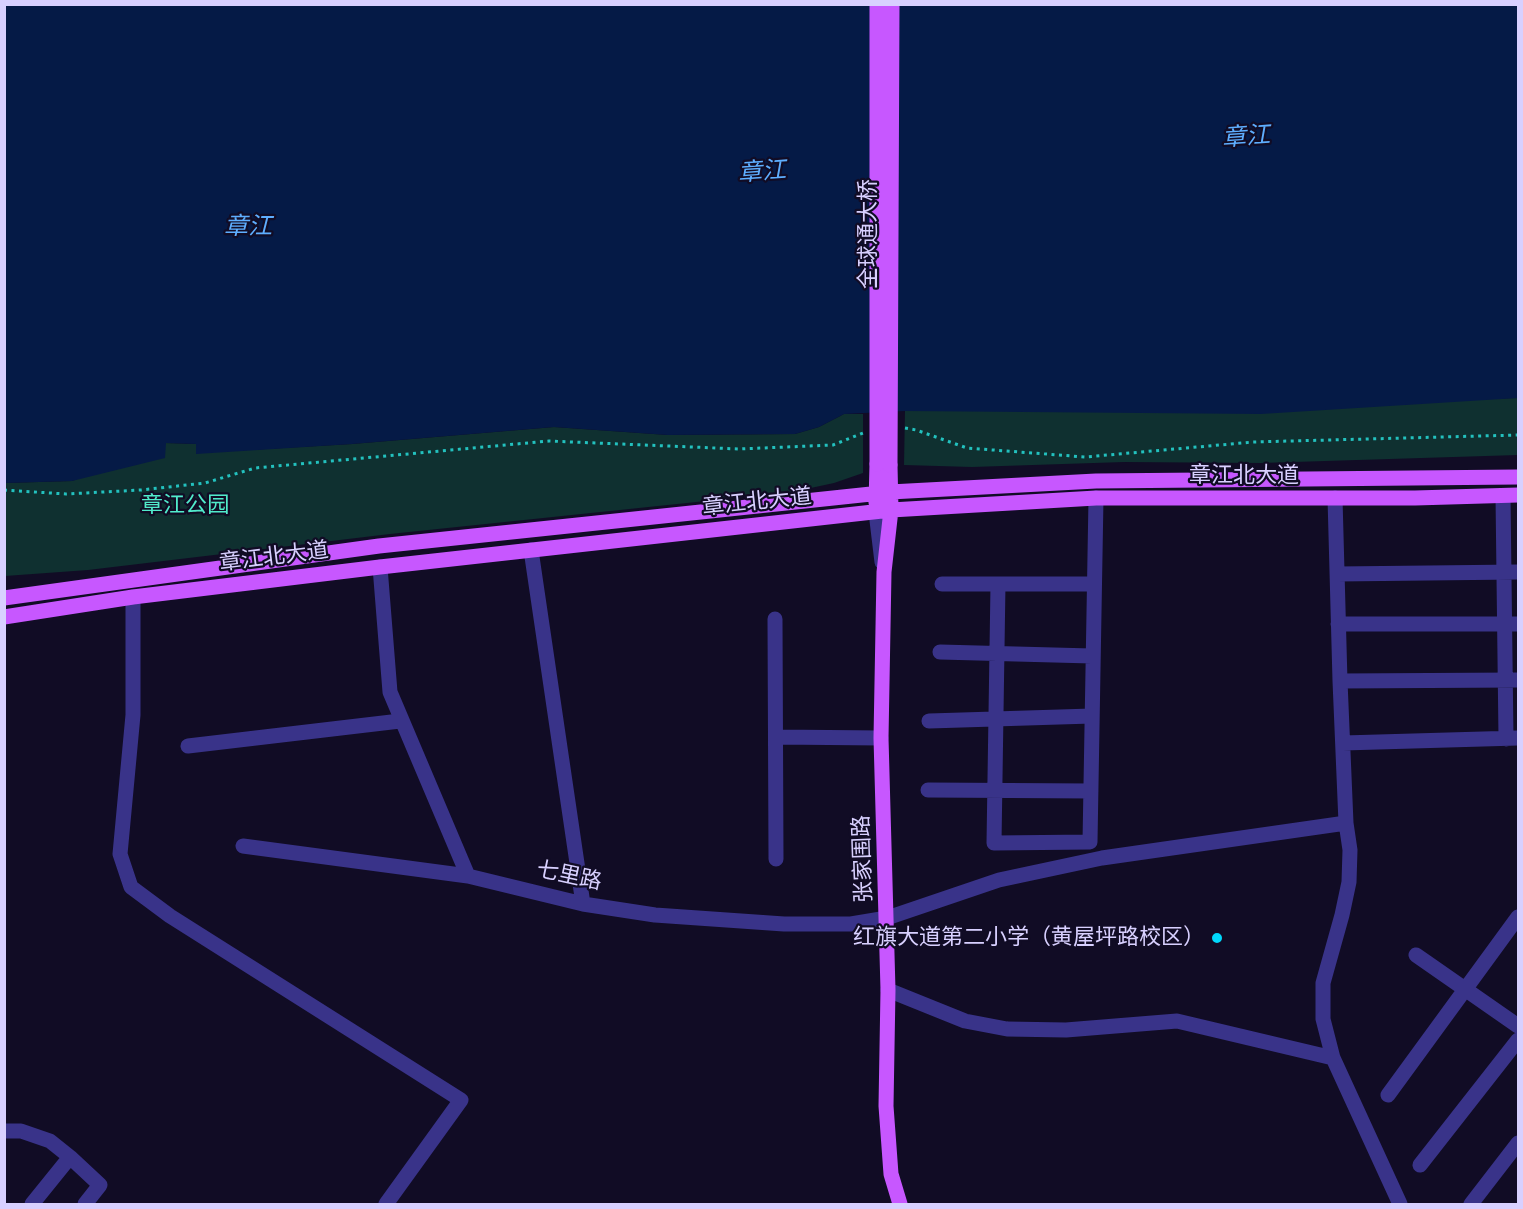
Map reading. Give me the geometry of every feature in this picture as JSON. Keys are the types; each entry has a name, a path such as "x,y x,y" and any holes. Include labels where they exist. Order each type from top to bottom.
{"main road":[{"name":"全球通大桥","path":"877,4 884,464"},
{"name":"全球通大桥","path":"884,464 892,4"},
{"name":"张家围路","path":"884,464 881,738 888,990 886,1106 891,1174 900,1204"},
{"name":"章江北大道","path":"4,598 379,546 883,493 1096,481 1518,477"},
{"name":"章江北大道","path":"4,617 133,597 380,567 883,511 1096,498 1511,495"}],"street":[{"path":"1343,743 1512,739 1511,495"},
{"path":"998,584 994,843 1090,842 1096,498"},
{"path":"1335,498 1346,823 1350,850 1349,882 1323,983 1323,1018 1333,1058 1400,1204"},
{"path":"531,550 583,904"},
{"path":"380,567 390,692 400,721 468,876"},
{"path":"1337,574 1511,572"},
{"path":"942,584 1093,584"},
{"path":"133,597 133,715 120,854 131,887 170,916 461,1100 386,1204"},
{"path":"776,619 776,859"},
{"path":"1338,624 1511,624"},
{"path":"940,652 1092,656"},
{"path":"1340,681 1512,680"},
{"path":"929,721 1092,716"},
{"path":"188,746 400,721"},
{"path":"776,737 881,738"},
{"path":"928,790 1091,791"},
{"name":"七里路","path":"243,846 468,876 583,904 655,915 784,924 851,924 887,918 999,880 1102,858 1346,823"},
{"path":"1388,1095 1518,917"},
{"path":"1416,955 1518,1026"},
{"path":"888,990 965,1021 1007,1029 1066,1030 1177,1021 1333,1058"},
{"path":"1420,1166 1518,1040"},
{"path":"4,1131 21,1131 50,1142 70,1157 100,1185 85,1204"},
{"path":"1470,1204 1518,1143"},
{"path":"32,1204 70,1157"}],"path":[{"path":"898,428 916,430 967,448 1085,457 1253,442 1518,435"},
{"path":"4,490 66,494 141,490 205,483 255,468 549,441 770,449 833,445 867,432"}],"green space":[{"path":"1518,398 1518,455 1261,463 1124,462 972,467 904,465 905,411"},
{"name":"章江公园","path":"844,414 863,414 863,473 834,483 792,492 390,534 88,570 5,576 5,483 72,481 166,443 196,444 196,453 352,444 554,427 668,435 795,434 819,427"}],"water":[{"name":"章江","path":"4,5 1518,5 1518,398 1261,414 905,411 844,414 819,427 795,434 668,435 554,427 196,454 196,444 166,443 165,458 72,481 5,483"}],"place":[{"name":"红旗大道第二小学（黄屋坪路校区）","path":"1217,938"}]}
